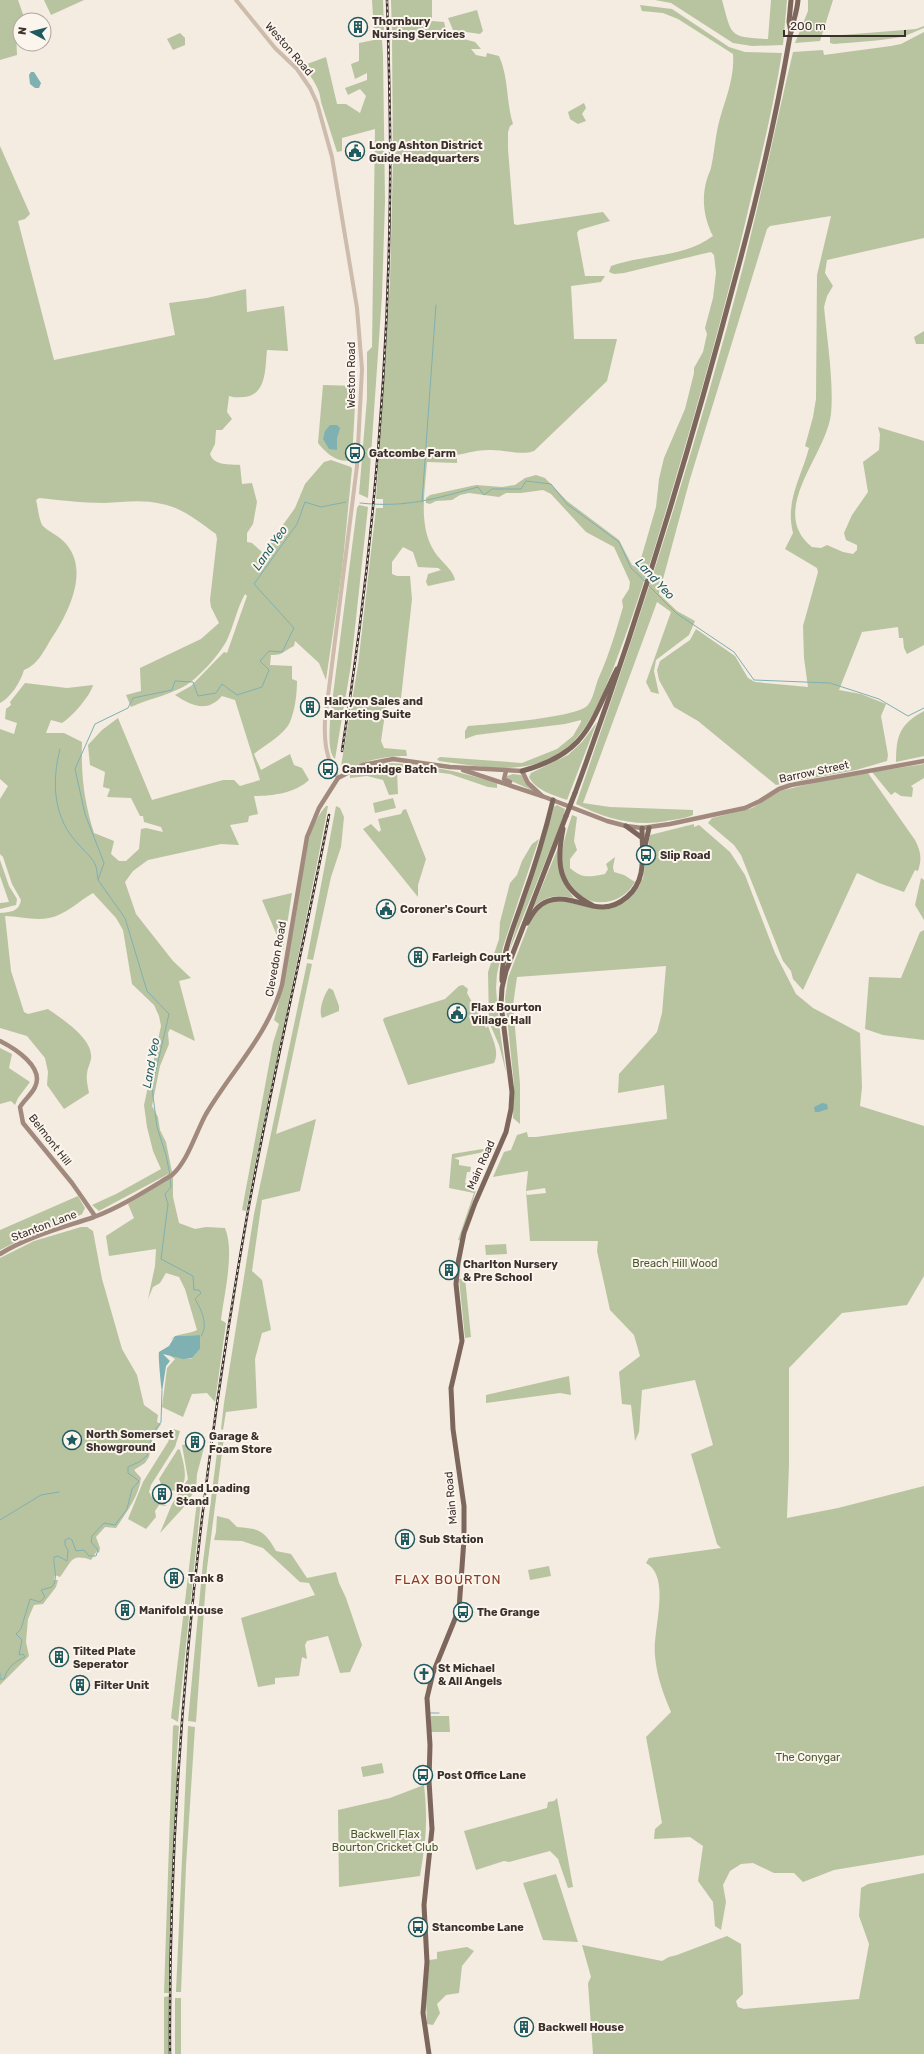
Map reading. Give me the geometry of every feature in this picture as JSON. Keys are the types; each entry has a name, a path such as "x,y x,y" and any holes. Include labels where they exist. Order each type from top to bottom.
{"main road":[{"path":"791,0 789,22 791,33"},
{"path":"502,988 506,971 566,816 626,650 701,406 741,256 778,102 791,33 795,22 798,0"},
{"path":"338,778 363,765 393,759 450,767 506,771 522,771 552,761 568,750 585,734 592,724 626,650"},
{"name":"Barrow Street","path":"642,828 649,828 745,808 760,801 779,789 791,785 924,761"},
{"path":"450,767 484,775 626,826 642,828 641,874 633,890 617,903 596,907 563,899 549,900 536,909 520,934"},
{"path":"506,771 503,777 505,780 529,792"},
{"path":"522,771 528,783 542,796"},
{"name":"Clevedon Road","path":"95,1216 170,1177 179,1168 206,1115 228,1080 259,1039 276,1005 282,985 306,842 319,808 338,778"},
{"path":"502,988 502,974 508,949 533,871 553,800"},
{"path":"566,816 560,854 563,876 566,884 577,898 596,907"},
{"path":"626,826 641,837"},
{"path":"642,852 649,828"},
{"name":"Main Road","path":"429,2054 423,2013 427,1962 424,1905 432,1822 429,1781 430,1745 427,1698 433,1673 459,1609 464,1539 464,1506 453,1430 451,1388 462,1341 456,1284 458,1263 464,1233 506,1132 511,1110 512,1084 501,1004 502,988"},
{"name":"Belmont Hill","path":"0,1041 23,1054 35,1072 37,1080 35,1087 20,1107 23,1123 72,1183 95,1216"},
{"name":"Stanton Lane","path":"0,1254 10,1248 52,1230 95,1216"}],"street":[{"name":"Weston Road","path":"236,0 275,48 300,74 316,103 332,157 356,294 362,369 357,466 325,720 326,751 329,763 338,778"}],"green space":[{"path":"0,0 18,0 22,12 12,12 12,52 17,52 17,55 0,60"},
{"path":"44,0 84,0 52,15 52,12 50,12"},
{"path":"372,0 383,0 384,32 374,31"},
{"path":"391,0 432,0 432,21 444,22 446,30 392,33"},
{"path":"655,0 722,0 728,21 734,33 739,36 768,39 771,0 787,0 783,45 752,46 733,43 671,3"},
{"path":"808,0 833,0 820,41 795,43 808,11"},
{"path":"640,5 672,9 729,47 745,52 782,53 764,144 741,241 708,368 637,603 605,689 585,728 571,744 557,755 541,762 525,766 508,768 473,766 439,761 437,759 440,757 522,763 557,749 573,736 581,720 565,724 476,735 465,739 465,731 468,726 551,717 581,710 588,705 592,699 609,652 623,607 622,600 629,589 630,582 614,547 586,532 551,494 543,490 521,493 506,493 499,497 469,493 460,495 452,500 436,501 430,504 426,503 426,498 430,495 476,485 502,487 515,485 525,478 536,475 545,478 567,501 619,540 632,565 636,567 640,562 656,507 659,479 664,458 685,409 694,368 703,352 707,334 705,328 713,298 716,273 714,255 711,252 624,273 614,274 609,272 611,266 624,262 677,252 701,243 713,236 707,223 704,208 704,194 711,168 718,126 731,82 733,54 678,19 663,13 642,11"},
{"path":"477,10 483,31 480,34 453,30 448,18"},
{"path":"924,26 924,28 901,37 884,40 834,44 830,43 830,36 916,29"},
{"path":"924,32 924,238 827,260 825,273 833,286 827,296 824,307 831,375 831,414 827,430 797,500 795,517 800,533 812,547 821,548 827,545 843,552 853,554 857,550 857,545 846,540 844,533 852,515 868,492 863,462 879,450 880,434 878,427 924,441 924,645 907,654 904,648 903,638 899,638 898,627 862,632 839,690 861,694 886,704 881,716 888,755 887,761 856,770 776,785 698,721 674,707 659,680 657,670 660,661 690,640 696,629 735,656 748,678 755,682 808,687 804,658 803,626 818,572 817,568 785,549 793,533 791,521 792,500 809,448 805,446 816,399 817,275 831,216 770,226 767,229 690,479 659,594 677,611 695,621 689,635 656,660 654,671 659,694 651,692 646,682 671,612 657,602 583,803 610,807 693,810 693,815 647,823 622,821 599,814 576,804 665,537 706,403 743,267 793,52 823,50 824,55 891,46 901,44"},
{"path":"180,33 185,38 185,45 173,50 167,39"},
{"path":"449,35 475,42 481,49 471,49 476,55 486,57 487,53 499,56 502,64 513,124 510,126 508,132 508,149 514,224 517,225 603,212 610,221 579,230 577,233 585,276 605,276 601,282 571,286 574,339 617,339 607,381 534,451 518,453 480,450 457,455 457,463 427,462 424,496 424,519 426,530 434,551 452,572 455,580 428,586 426,582 428,574 441,570 438,568 418,567 413,552 403,547 392,562 392,574 397,576 410,576 412,599 401,698 387,700 381,741 384,748 406,750 407,756 376,759 346,770 341,768 358,665 376,508 383,508 383,499 376,499 390,281 393,162 392,38"},
{"path":"382,40 385,201 382,296 368,498 359,494 367,398 367,352 372,347 375,129 342,138 342,151 337,152 318,88 305,69 307,64 326,57 337,104 346,104 360,113 366,96 360,89 348,95 345,88 367,80 367,73 355,79 351,64 359,61 359,43"},
{"path":"584,103 586,108 582,114 586,121 578,124 570,119 568,112"},
{"path":"0,146 30,214 25,219 18,221 54,360 175,335 169,303 207,298 246,289 247,312 284,306 288,351 267,350 265,372 261,386 257,391 252,395 244,397 229,396 227,412 232,419 222,430 216,430 215,444 210,454 215,461 240,465 242,484 252,483 257,502 253,524 247,533 247,542 252,543 263,553 295,508 305,484 324,462 331,460 351,467 352,469 342,571 326,680 319,663 295,641 294,646 278,655 271,655 270,665 292,666 292,679 297,681 297,691 292,717 287,727 254,754 261,770 290,754 294,765 302,768 309,780 290,791 254,796 258,814 249,816 248,822 230,825 239,845 221,844 148,860 133,871 125,882 136,914 173,961 191,978 179,981 195,1041 170,1029 168,1033 169,1044 160,1066 152,1106 158,1117 160,1130 166,1142 172,1172 99,1211 92,1205 116,1194 161,1169 153,1151 147,1127 144,1105 161,1026 159,1016 154,1005 132,984 123,930 116,918 93,893 61,914 49,918 38,919 5,916 11,971 24,1012 28,1014 48,1009 76,1030 88,1044 91,1052 91,1059 87,1070 87,1084 89,1093 64,1109 47,1085 48,1072 45,1058 27,1036 0,1028 0,913 14,911 20,904 21,900 12,884 3,857 0,854 0,799 8,786 0,779 0,729 14,734 17,723 5,719 6,709 11,705 10,702 25,683 67,688 93,685 85,700 66,720 62,723 51,720 46,733 64,733 82,742 84,788 94,833 114,841 111,854 119,861 126,861 139,849 141,829 146,828 163,832 161,827 144,822 143,816 140,816 131,798 107,797 110,789 103,787 105,772 90,765 88,745 102,730 118,718 152,800 223,780 234,780 240,786 260,780 235,700 222,696 211,705 199,706 193,705 175,695 191,686 224,652 227,653 247,596 245,594 242,599 224,646 195,679 189,684 170,693 131,707 126,695 141,691 140,668 201,639 219,623 211,607 210,600 217,539 216,534 184,512 155,502 133,501 96,503 39,498 36,500 42,525 65,542 73,556 76,567 74,592 65,616 41,656 34,664 24,670 15,689 0,703"},
{"path":"924,331 924,344 916,344 914,337"},
{"path":"323,385 356,386 352,460 347,461 333,457 318,443"},
{"path":"359,505 368,507 351,665 335,759 332,755 330,746 330,718 357,508"},
{"path":"924,711 924,756 896,762 897,744 901,731 910,721"},
{"path":"597,722 567,800 546,792 532,782 529,777 531,773 568,755 582,742"},
{"path":"385,763 428,766 470,775 497,783 497,788 488,787 450,774 402,768 397,771 398,794 389,795 383,780 367,776 350,778 350,775 371,766"},
{"path":"924,764 924,778 911,786 913,788 912,797 901,796 895,792 891,795 872,772"},
{"path":"868,773 915,840 919,848 920,855 918,871 915,870 904,892 857,873 803,990 793,979 791,971 783,961 741,855 734,845 708,823 712,818 752,808 780,791 825,780"},
{"path":"513,774 521,775 536,792 507,779 507,776"},
{"path":"393,798 396,808 375,813 373,803"},
{"path":"557,805 565,809 564,815 508,954 554,807"},
{"path":"326,806 328,806 318,857 246,1211 242,1210 273,1043 279,1024 274,1020 287,964 297,908 302,868 312,828 318,816"},
{"path":"336,806 340,808 344,817 341,847 331,877 313,960 307,959"},
{"path":"406,809 426,859 418,885 418,897 363,829 371,824 379,832 381,830 378,819 401,814 403,810"},
{"path":"572,815 577,817 574,841 577,850 570,859 570,868 582,876 605,874 608,869 606,864 615,857 613,867 614,872 624,875 635,882 628,891 620,897 610,901 591,901 581,897 573,891 566,882 561,866 561,857"},
{"path":"694,824 694,827 699,825 730,852 745,875 775,953 796,994 813,1008 860,1033 862,1087 860,1106 924,1126 924,1276 907,1305 842,1313 789,1368 789,1465 787,1518 838,1508 924,1486 924,1855 834,1870 803,1882 794,1873 774,1873 753,1863 741,1864 730,1871 723,1885 726,1902 721,1930 715,1926 713,1902 698,1881 703,1846 690,1837 654,1839 655,1829 662,1823 646,1737 671,1712 657,1671 655,1656 659,1605 658,1580 654,1570 646,1563 649,1558 721,1548 717,1544 691,1454 713,1445 695,1380 642,1390 639,1432 635,1441 631,1405 622,1404 619,1372 640,1356 634,1335 610,1310 597,1251 598,1241 530,1241 526,1191 528,1171 493,1177 504,1152 511,1150 517,1135 527,1132 528,1137 536,1137 667,1119 664,1085 618,1093 619,1074 657,1032 662,1013 666,966 517,977 513,1005 520,1084 520,1124 513,1118 514,1084 505,998 508,978 530,921 535,913 546,903 559,900 592,908 619,905 626,901 638,888 643,878 650,835","holes":["545,1188 546,1193 527,1195 526,1191"]},
{"path":"539,839 503,947 497,974 496,988 499,1024 506,1072 499,1045 489,1022 488,972 499,939 500,922 510,883 517,875 522,861 532,844"},
{"path":"558,848 559,869 566,886 574,898 557,896 547,898 533,908"},
{"path":"0,860 9,886 17,899 16,905 0,909 0,903 9,902 0,876"},
{"path":"921,878 924,880 924,920 915,905"},
{"path":"292,893 283,950 262,900"},
{"path":"924,930 924,1040 883,1035 865,1029 869,977 901,978 920,932"},
{"path":"307,963 312,964 276,1134 316,1119 300,1191 262,1200 252,1271 262,1280 271,1330 262,1333 255,1359 257,1408 226,1412 223,1430 221,1429 224,1403 254,1214"},
{"path":"463,985 468,989 467,993 486,1028 488,1026 496,1049 496,1058 494,1063 408,1085 383,1020 384,1018 445,999 459,986"},
{"path":"329,988 333,990 339,1006 339,1011 322,1018 321,1007"},
{"path":"0,1048 12,1054 9,1068 30,1082 18,1098 15,1105 11,1101 0,1104"},
{"path":"495,1147 494,1150 454,1158 459,1160 459,1165 471,1167 470,1172 467,1172 465,1183 472,1186 476,1190 461,1241 458,1240 474,1193 449,1188 452,1154"},
{"path":"173,1176 173,1197 179,1223 195,1229 206,1227 225,1228 229,1249 228,1273 221,1320 226,1323 215,1402 207,1393 192,1394 183,1417 162,1407 167,1368 175,1359 169,1355 191,1359 200,1349 200,1335 177,1336 170,1340 173,1337 197,1330 185,1289 179,1277 166,1273 160,1283 153,1287 148,1299 155,1266 156,1249 109,1256 106,1236 134,1218 128,1204"},
{"path":"78,1196 85,1208 82,1214 0,1250 0,1230"},
{"name":"North Somerset Showground","path":"81,1227 87,1227 93,1231 102,1279 122,1349 137,1375 144,1405 158,1415 157,1422 161,1424 153,1436 149,1457 145,1463 134,1470 141,1478 140,1485 128,1510 116,1528 105,1527 96,1537 100,1548 99,1553 97,1551 91,1560 75,1558 60,1577 55,1575 54,1580 58,1580 56,1587 43,1604 34,1605 28,1619 26,1642 29,1656 0,1685 0,1258 34,1241"},
{"path":"506,1244 507,1254 486,1255 485,1245"},
{"path":"465,1278 471,1337 465,1338 459,1279"},
{"path":"569,1376 571,1395 560,1393 486,1403 486,1395"},
{"path":"173,1429 180,1431 175,1447 151,1485 149,1492 153,1499 167,1506 159,1505 155,1511 156,1517 146,1529 128,1519 143,1482 168,1442"},
{"path":"219,1437 224,1437 207,1568 196,1722 188,1721 203,1562"},
{"path":"200,1438 206,1440 197,1474 196,1489 183,1508 160,1533 172,1504 188,1479 182,1445 188,1444 197,1447"},
{"path":"178,1449 180,1450 183,1460 185,1479 180,1489 174,1491 161,1484 159,1479"},
{"path":"197,1501 201,1501 178,1722 171,1718"},
{"path":"217,1516 229,1519 237,1527 261,1532 276,1551 291,1554 307,1578 336,1572 362,1645 350,1672 340,1673 328,1636 307,1641 305,1645 307,1659 302,1657 299,1676 275,1678 275,1684 258,1687 241,1618 315,1595 309,1583 300,1582 263,1548 242,1541 214,1540"},
{"path":"549,1566 551,1576 530,1580 528,1570"},
{"path":"431,1716 449,1716 450,1732 431,1732"},
{"path":"173,1726 179,1726 176,1766 178,1780 173,1864 169,1993 164,1993"},
{"path":"188,1726 195,1727 186,1866 181,1992 176,1992"},
{"path":"382,1763 384,1773 363,1777 361,1767"},
{"name":"Backwell Flax Bourton Cricket Club","path":"424,1785 426,1831 420,1876 339,1887 338,1810 390,1798"},
{"path":"557,1798 573,1887 568,1888 558,1859 550,1851 509,1862 504,1861 476,1870 464,1831 547,1808 548,1802 554,1801"},
{"path":"924,1873 924,2054 593,2054 588,1983 591,1977 582,1945 662,1961 669,1957 727,1936 741,1944 743,1994 736,2001 738,2007 744,2009 859,1999 869,1944 859,1916 861,1888 868,1884"},
{"path":"556,1874 578,1942 543,1940 523,1883"},
{"path":"467,1947 474,1951 462,1966 459,1993 446,1995 437,2004 440,2013 433,2025 427,2024 426,1997 429,1960 437,1959 437,1952"},
{"path":"170,1996 169,2054 164,2054 164,1997"},
{"path":"175,1998 181,1998 181,2054 175,2054"}],"water":[{"path":"31,72 34,72 41,83 39,88 35,88 30,84 29,75"},
{"path":"330,425 337,425 340,428 337,438 337,450 329,449 323,439 325,431"},
{"path":"822,1103 827,1104 828,1109 815,1112 814,1107"},
{"path":"200,1335 200,1349 192,1358 183,1359 163,1354 170,1361 166,1366 162,1392 159,1352 169,1346 175,1336"}],"waterway":[{"path":"422,502 436,305"},
{"name":"Land Yeo","path":"360,503 406,503 433,499 478,487 484,495 492,489 521,489 526,481 551,484 567,504 619,542 631,568 646,582"},
{"name":"Land Yeo","path":"170,1175 166,1155 157,1127 152,1088 169,1014 147,991 125,918 98,880 104,863 85,814 75,769 95,724 128,708 133,698 172,690 175,681 193,682 198,696 216,693 222,684 237,695 262,687 269,670 260,661 269,651 282,652 294,628 254,584 297,524 305,502 321,507 346,502"},
{"name":"Land Yeo","path":"648,585 676,613 734,652 754,680 830,683 879,699 908,716 924,708"},
{"path":"60,749 57,761 55,784 61,818 75,841 95,864 98,879"},
{"name":"Land Yeo","path":"170,1178 171,1187 165,1194 168,1204 161,1259 193,1276 194,1290 199,1290 201,1293 195,1299 202,1312 204,1322 201,1336"},
{"name":"Land Yeo","path":"0,1673 0,1679 4,1679 7,1671 12,1665 25,1657 23,1654 19,1655 22,1640 16,1634 21,1629 30,1599 40,1602 45,1597 41,1590 52,1587 54,1584 54,1557 58,1556 67,1561 68,1550 65,1545 65,1540 69,1538 72,1540 76,1551 84,1550 89,1556 96,1556 98,1550 91,1542 92,1536 104,1523 115,1525 127,1509 132,1489 139,1481 128,1473 128,1467 147,1456 151,1436 161,1422 162,1391"},
{"path":"0,1520 41,1495 59,1492"},
{"path":"430,1713 439,1713"}],"railway":[{"path":"342,751 369,543 382,403 389,263 390,193 387,0"},
{"path":"170,2054 174,1846 189,1636 200,1532 229,1325 255,1171 329,815"}],"place":[{"name":"Thornbury Nursing Services","path":"358,27"},
{"name":"Long Ashton District Guide Headquarters","path":"355,151"},
{"name":"Gatcombe Farm","path":"355,453"},
{"name":"Halcyon Sales and Marketing Suite","path":"310,707"},
{"name":"Cambridge Batch","path":"328,769"},
{"name":"Slip Road","path":"646,855"},
{"name":"Coroner's Court","path":"386,909"},
{"name":"Farleigh Court","path":"418,957"},
{"name":"Flax Bourton Village Hall","path":"457,1013"},
{"name":"Charlton Nursery & Pre School","path":"449,1270"},
{"name":"North Somerset Showground","path":"72,1440"},
{"name":"Garage & Foam Store","path":"195,1442"},
{"name":"Road Loading Stand","path":"162,1494"},
{"name":"Sub Station","path":"405,1539"},
{"name":"Tank 8","path":"174,1578"},
{"name":"Manifold House","path":"125,1610"},
{"name":"The Grange","path":"463,1612"},
{"name":"Tilted Plate Seperator","path":"59,1657"},
{"name":"St Michael & All Angels","path":"424,1674"},
{"name":"Filter Unit","path":"80,1685"},
{"name":"Post Office Lane","path":"423,1775"},
{"name":"Stancombe Lane","path":"418,1927"},
{"name":"Backwell House","path":"524,2027"}],"district":[{"name":"FLAX BOURTON","path":"448,1579"}],"park label":[{"name":"Breach Hill Wood","path":"675,1263"},
{"name":"The Conygar","path":"808,1757"}]}
